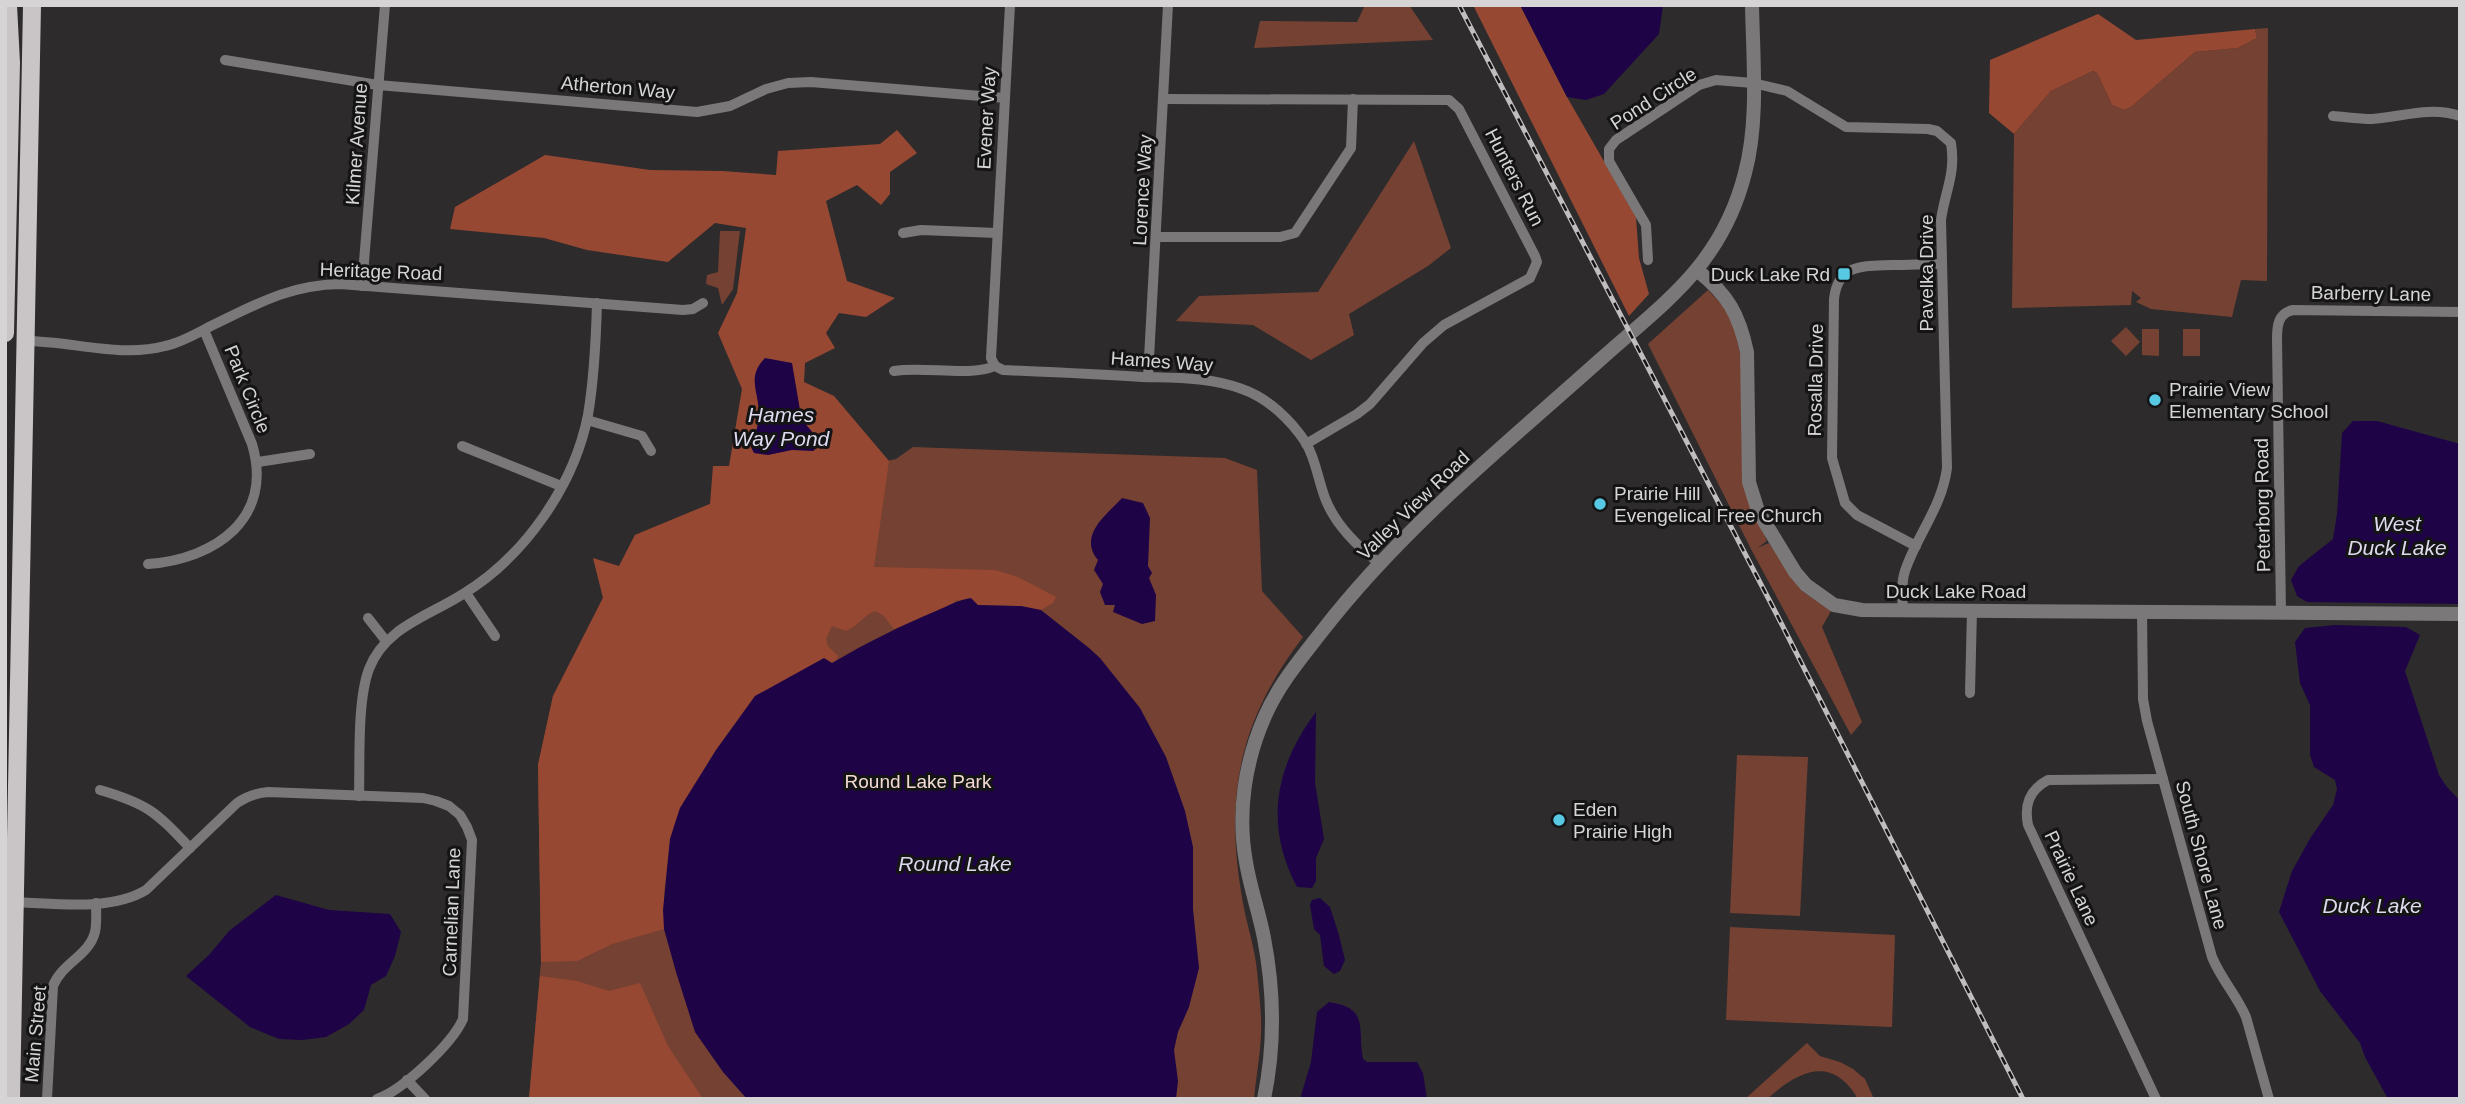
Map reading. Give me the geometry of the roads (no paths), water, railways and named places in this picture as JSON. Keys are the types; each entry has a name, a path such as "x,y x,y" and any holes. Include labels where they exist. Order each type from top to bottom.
{"main road":[{"path":"5,333 10,63 8,5"},
{"path":"11,1099 10,902 26,341 32,5"}],"street":[{"name":"Kilmer Avenue","path":"362,286 385,5"},
{"name":"Evener Way","path":"995,366 991,358 1010,5"},
{"name":"Lorence Way","path":"1148,377 1168,5"},
{"name":"Valley View Road","path":"1264,1099 1272,1040 1269,976 1243,842 1243,810 1248,768 1260,729 1281,686 1336,613 1379,563 1419,522 1668,302 1698,271 1722,232 1745,173 1752,136 1752,5"},
{"name":"Atherton Way","path":"225,60 378,85 697,111 730,106 777,86 811,82 1005,98"},
{"name":"Pond Circle","path":"1648,260 1646,225 1609,161 1609,149 1616,140 1699,85 1716,80 1753,83"},
{"name":"Pavelka Drive","path":"1753,83 1787,91 1846,127 1928,129 1937,131 1951,143 1952,172 1941,220 1947,468 1945,486 1938,504 1904,573 1903,610"},
{"name":"Hunters Run","path":"1164,99 1449,100 1455,103 1537,262 1530,278 1444,325 1423,343 1370,404 1306,444"},
{"path":"1157,237 1280,237 1295,233 1351,148 1353,99"},
{"path":"2333,116 2370,119 2423,111 2460,117"},
{"path":"903,233 921,230 997,233"},
{"name":"Rosalla Drive","path":"1916,546 1850,510 1841,494 1833,466 1835,288 1841,271 1857,267 1942,264"},
{"name":"Duck Lake Road","path":"1698,271 1728,299 1744,336 1747,352 1749,482 1758,511 1783,555 1805,585 1834,605 1862,610 2460,614"},
{"name":"Heritage Road","path":"26,341 117,349 165,346 274,296 295,288 317,285 683,310 693,309 703,303"},
{"path":"359,796 364,688 369,668 386,641 406,625 466,593 500,567 538,524 561,486 587,420 597,303"},
{"name":"Barberry Lane","path":"2283,314 2293,310 2460,312"},
{"name":"Peterborg Road","path":"2281,613 2277,325 2283,314"},
{"name":"Park Circle","path":"148,564 186,557 231,534 251,508 256,492 258,462 204,330"},
{"name":"Hames Way","path":"894,370 984,370 995,366 1003,370 1203,380 1244,389 1278,410 1306,444 1335,518 1353,541 1379,563"},
{"path":"587,420 642,436 651,451"},
{"path":"462,446 561,486"},
{"name":"Park Circle","path":"258,462 310,454"},
{"path":"466,593 495,636"},
{"path":"1970,692 1972,610"},
{"name":"South Shore Lane","path":"2142,610 2143,699 2163,779 2212,957 2246,1017 2269,1099"},
{"path":"368,618 386,641"},
{"name":"Prairie Lane","path":"2155,1099 2028,825 2026,814 2031,793 2038,785 2048,780 2163,779"},
{"path":"100,790 141,803 154,812 190,848"},
{"name":"Carnelian Lane","path":"10,902 96,903 132,899 146,890 237,803 257,793 423,798 449,806 460,815 472,840 463,1019 449,1042 397,1089 377,1099"},
{"name":"Main Street","path":"47,1099 53,986 61,972 92,942 96,926 96,903"},
{"path":"408,1080 425,1099"}],"water":[{"path":"1520,5 1663,5 1659,34 1604,94 1586,100 1567,97"},
{"name":"Hames Way Pond","path":"765,358 792,363 804,422 822,444 813,451 792,450 768,455 754,453 751,447 759,415 755,378 759,365"},
{"name":"West Duck Lake","path":"2353,421 2377,421 2460,444 2460,604 2307,602 2297,596 2291,580 2299,566 2333,539 2342,433"},
{"path":"1122,498 1143,503 1150,518 1148,566 1152,573 1149,578 1156,595 1155,621 1142,624 1113,612 1115,605 1105,605 1100,592 1103,584 1094,570 1098,560 1091,543 1092,535 1102,519"},
{"name":"Round Lake","path":"971,598 978,605 1021,606 1041,610 1089,648 1140,708 1166,757 1185,811 1193,847 1193,909 1199,968 1174,1050 1178,1081 1176,1099 747,1099 723,1072 695,1032 664,929 663,910 670,839 680,808 716,750 755,696 824,658 832,663 909,623"},
{"name":"Duck Lake","path":"2336,625 2406,627 2420,635 2405,671 2439,775 2460,801 2460,1099 2388,1099 2360,1043 2320,991 2279,912 2292,871 2333,805 2337,789 2335,780 2314,767 2310,755 2310,705 2300,683 2295,642 2305,628"},
{"path":"1316,712 1315,783 1324,839 1316,858 1316,881 1312,888 1297,887 1280,841 1278,818 1283,775 1302,733"},
{"path":"276,895 329,910 390,914 401,932 386,976 371,985 364,1010 349,1024 326,1037 279,1039 250,1027 186,976 209,955 229,931"},
{"path":"1320,898 1330,907 1345,960 1340,971 1334,974 1324,966 1320,935 1314,929 1310,905 1312,900"},
{"path":"1329,1002 1351,1009 1356,1014 1363,1059 1367,1062 1417,1062 1423,1073 1427,1099 1300,1099 1311,1062 1317,1012"}],"railway":[{"path":"1459,5 1777,615 2023,1099"}],"place":[{"name":"Duck Lake Rd","path":"1844,274"},
{"name":"Prairie View Elementary School","path":"2155,400"},
{"name":"Prairie Hill Evengelical Free Church","path":"1600,504"},
{"name":"Eden Prairie High","path":"1559,820"}],"park label":[{"name":"Round Lake Park","path":"918,781"}]}
